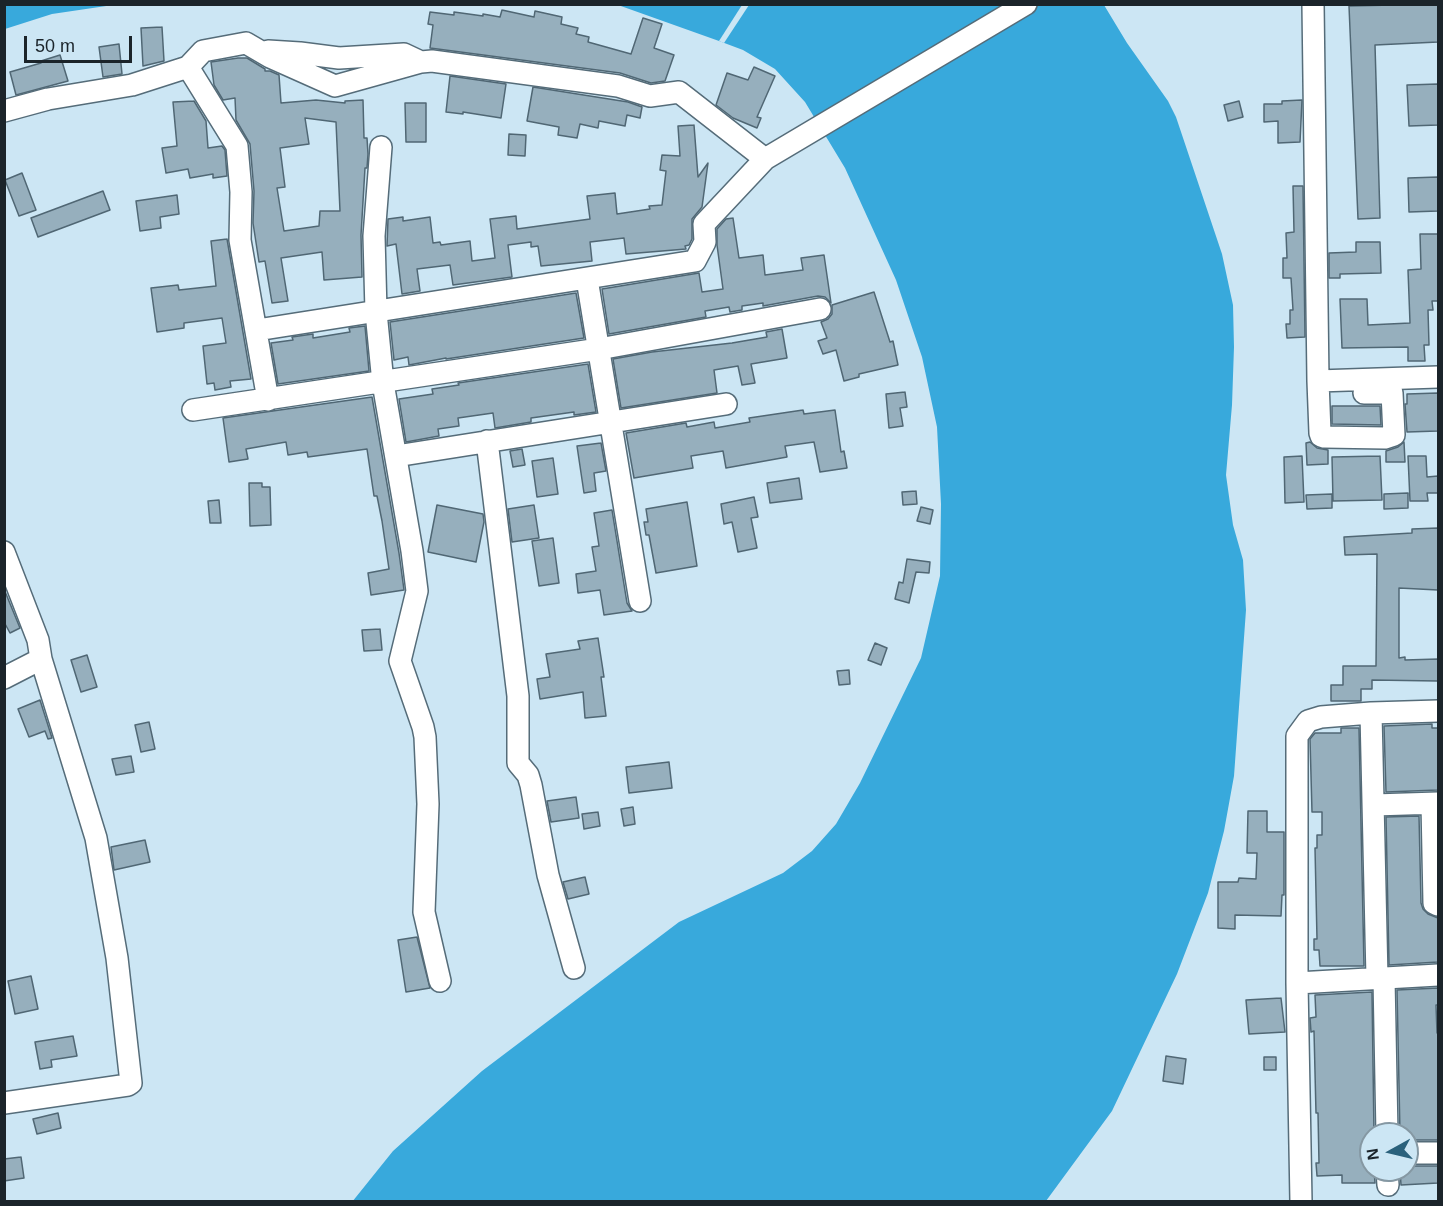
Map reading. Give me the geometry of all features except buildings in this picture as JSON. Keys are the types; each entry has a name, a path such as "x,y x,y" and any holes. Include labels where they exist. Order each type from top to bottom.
{"street":[{"path":"257,330 695,261 705,242 704,224 765,159 1026,4"},
{"path":"1313,4 1318,387 1438,377"},
{"path":"4,111 48,99 132,85 188,67 203,51 246,44 335,86 432,61 618,86 650,96 679,92 765,159"},
{"path":"259,51 300,52 339,58 404,54 421,62"},
{"path":"188,67 237,146 241,192 240,240 268,400"},
{"path":"381,147 374,236 376,312 383,383 417,591 400,661 425,736 428,804 424,912 440,981"},
{"path":"587,279 640,601"},
{"path":"194,410 598,349 820,309"},
{"path":"396,456 726,404"},
{"path":"487,441 519,696 518,763 528,776 531,785 548,875 574,968"},
{"path":"4,552 38,640 41,659 96,838 117,958 131,1083 4,1103"},
{"path":"4,678 41,659"},
{"path":"1301,1202 1297,982 1297,736 1308,721 1322,717 1371,712 1438,711"},
{"path":"1371,712 1387,1122"},
{"path":"1374,805 1435,804 1434,903 1438,905"},
{"path":"1297,982 1438,975"},
{"path":"1419,1154 1438,1153"}],"water":[{"path":"5,4 113,5 52,14 5,29"},
{"path":"618,5 1104,5 1127,43 1168,101 1176,117 1222,254 1233,305 1232,405 1226,475 1233,525 1243,560 1246,610 1234,776 1224,831 1208,893 1177,974 1112,1111 1046,1201 352,1202 393,1151 482,1071 679,922 783,873 812,851 836,824 860,783 921,658 940,576 941,504 937,427 922,357 896,280 845,168 805,102 775,69 743,50"}],"pier":[{"path":"742,5 749,5 724,43 719,41"}]}
